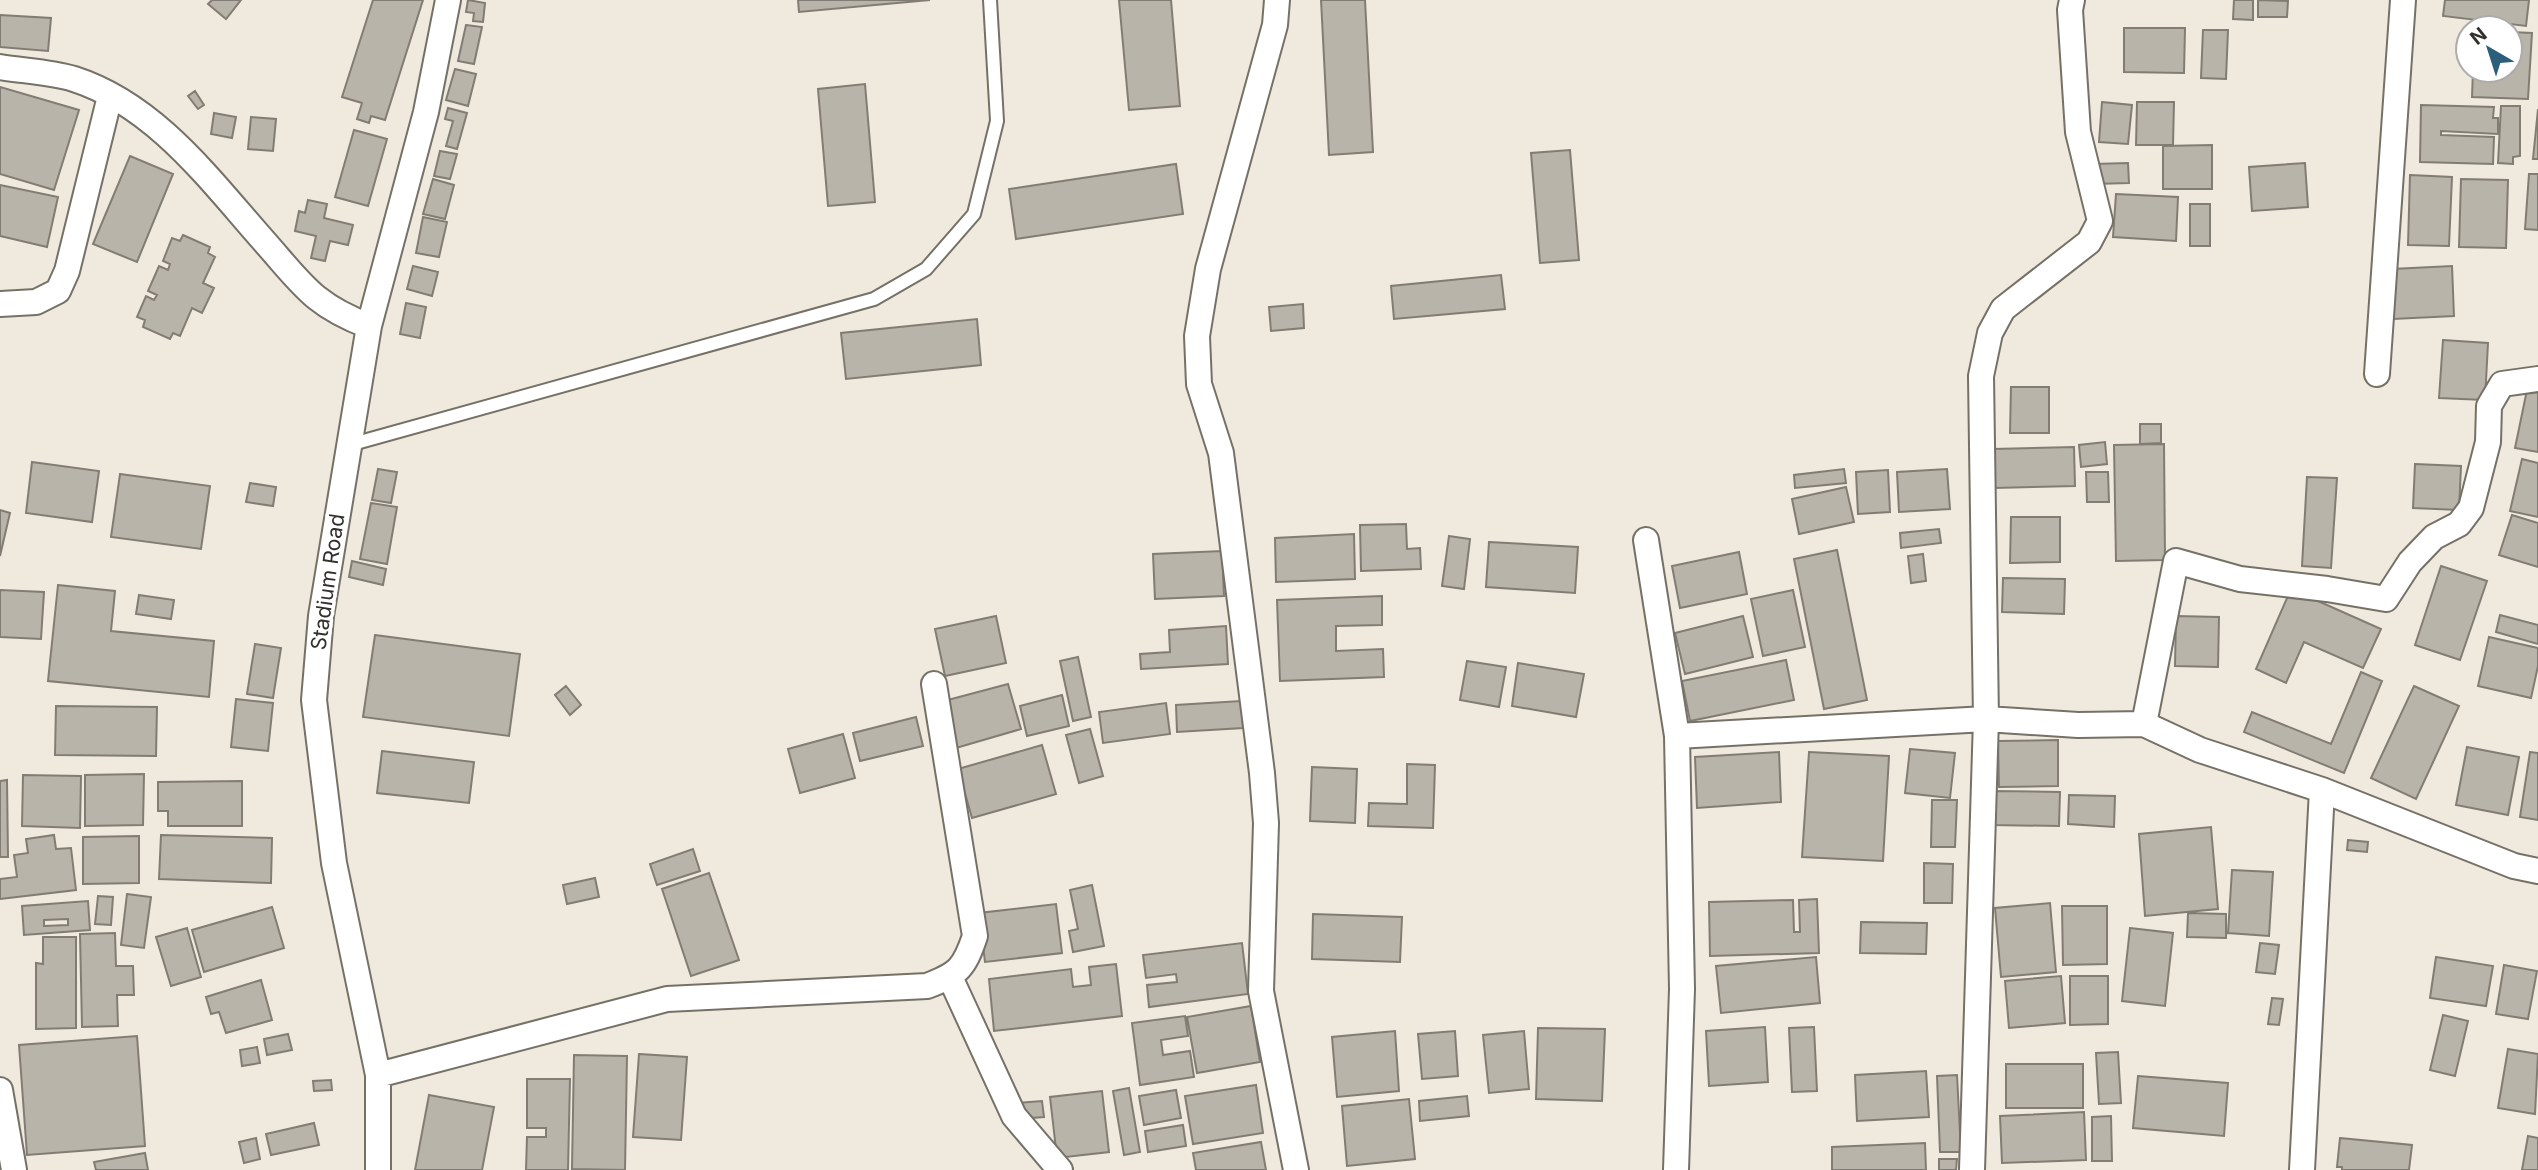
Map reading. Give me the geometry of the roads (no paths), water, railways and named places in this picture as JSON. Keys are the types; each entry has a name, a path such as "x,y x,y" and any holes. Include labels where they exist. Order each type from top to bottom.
{"street":[{"name":"Stadium Road","path":"378,1170 378,1075 334,863 314,700 321,616 369,326 426,112 448,0"},
{"path":"1277,0 1275,24 1208,269 1197,336 1199,384 1221,453 1262,773 1266,823 1261,991 1296,1170"},
{"path":"1972,1170 1986,719 1981,376 1990,333 2003,309 2089,242 2099,221 2078,132 2070,10 2072,0"},
{"path":"2377,374 2403,0"},
{"path":"0,68 74,79 110,96 159,127 198,166 315,299 341,315 369,326"},
{"path":"0,304 36,302 58,291 67,271 110,96"},
{"path":"2144,724 2176,561 2240,579 2386,599 2410,562 2434,537 2459,524 2471,508 2488,442 2489,405 2502,384 2538,379"},
{"path":"1646,540 1677,736 1682,989 1676,1170"},
{"path":"378,1075 667,999 927,986 950,977 966,963 975,936 934,684"},
{"path":"1677,736 1986,719 2078,725 2144,724 2200,750 2322,790 2515,866 2538,871"},
{"path":"2302,1170 2322,790"},
{"path":"950,977 1014,1116 1060,1170"},
{"path":"0,1090 14,1170"}],"lane":[{"path":"349,445 874,299 926,269 974,214 997,121 990,0"}]}
